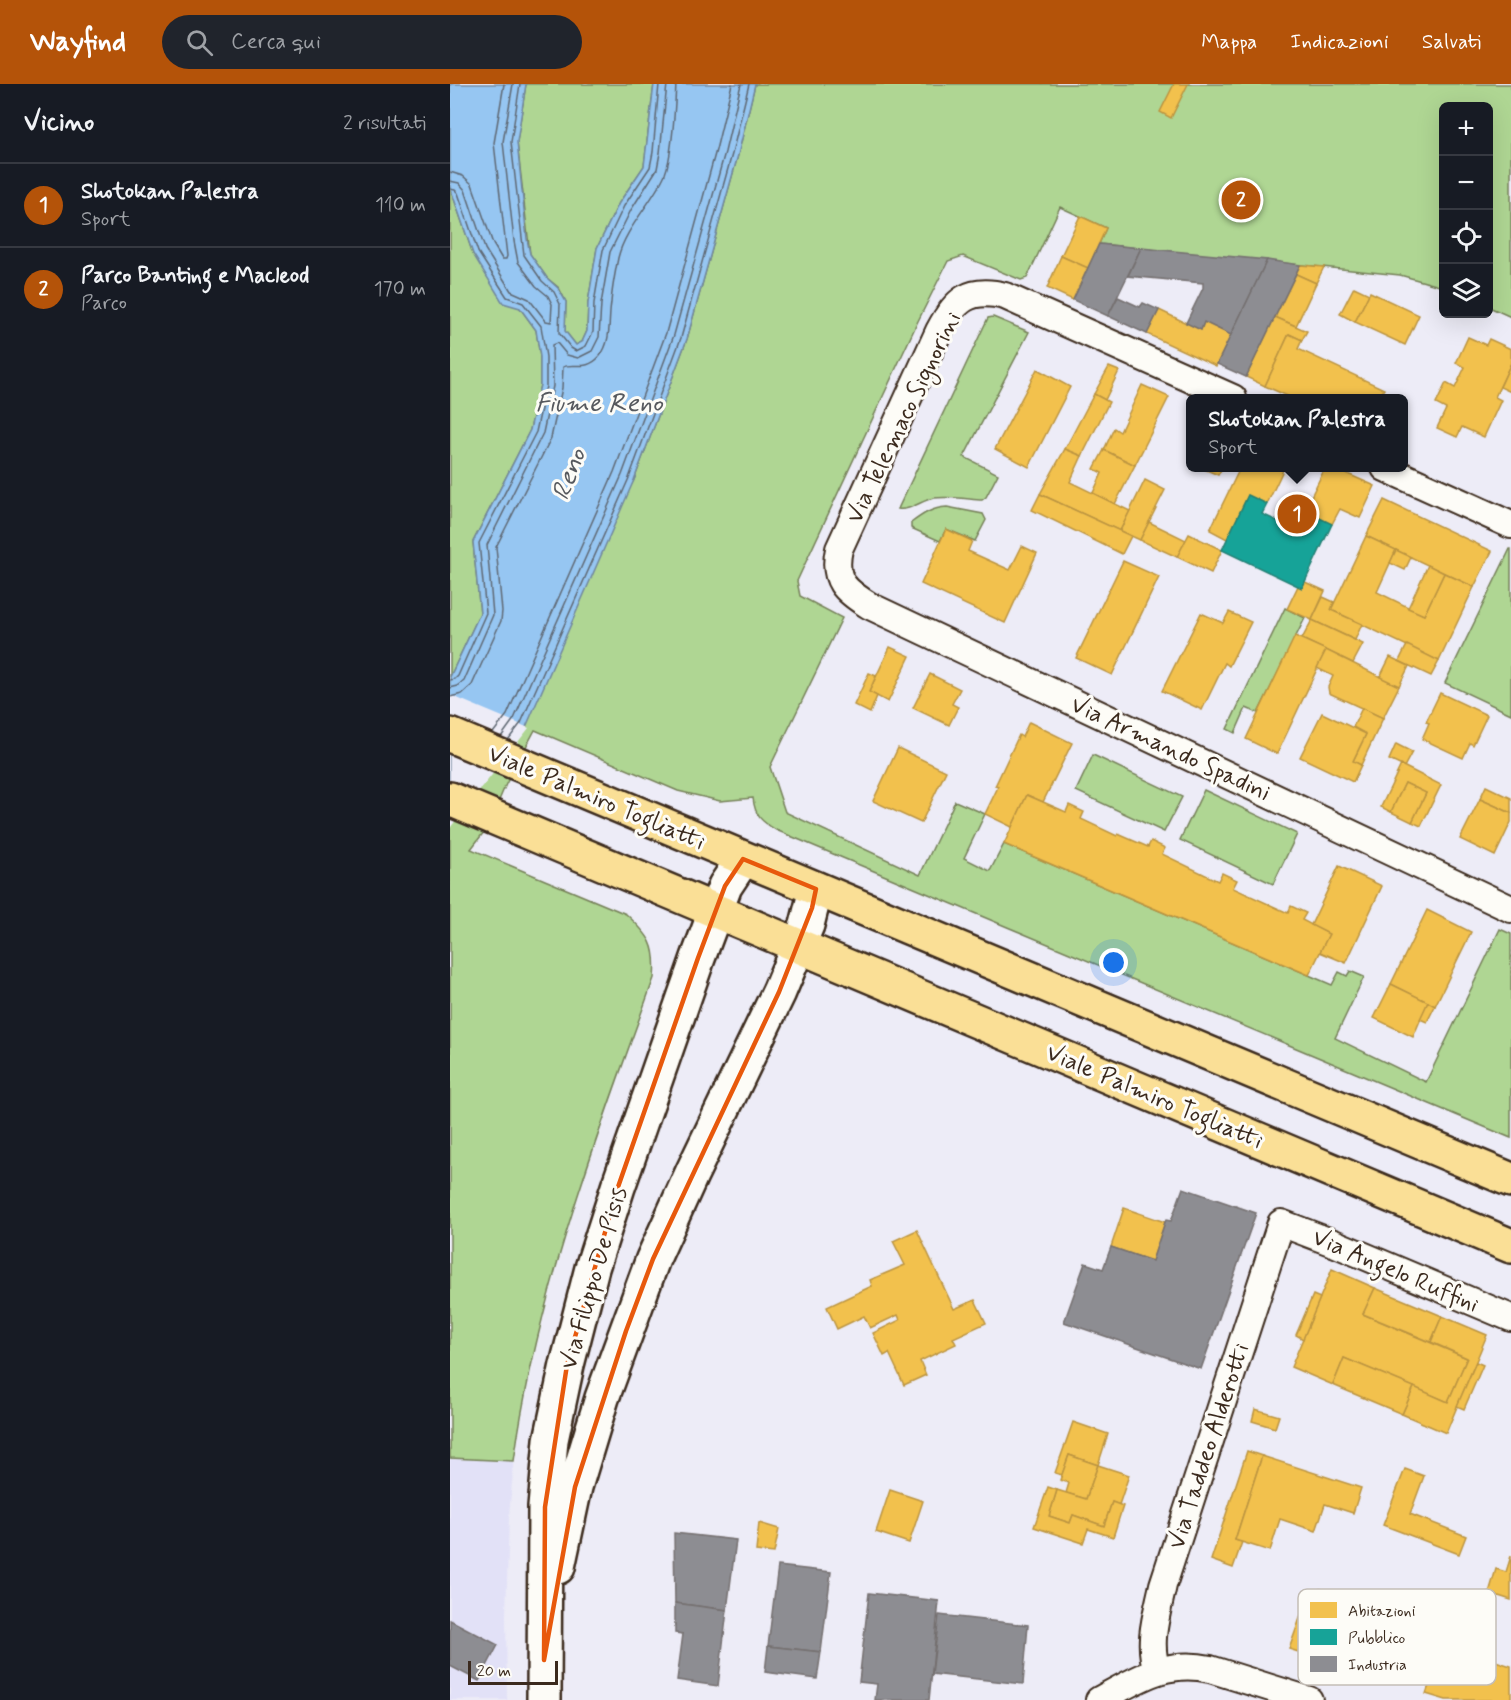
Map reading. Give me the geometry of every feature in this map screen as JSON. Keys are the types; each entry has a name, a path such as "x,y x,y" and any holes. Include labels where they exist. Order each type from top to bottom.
{"main road":[{"name":"Viale Palmiro Togliatti","path":"450,735 1511,1180"},
{"name":"Viale Palmiro Togliatti","path":"450,799 1511,1246"}],"street":[{"name":"Via Telemaco Signorini","path":"838,577 836,569 839,549 939,331 951,310 958,302 970,295 981,292 1005,296 1222,394"},
{"path":"1394,472 1511,525"},
{"name":"Via Armando Spadini","path":"838,577 849,592 870,606 1511,909"},
{"path":"715,911 725,886 743,859"},
{"path":"799,946 810,916 816,889"},
{"name":"Via Filippo De Pisis","path":"544,1700 544,1507 551,1440 567,1365 592,1268 618,1187 715,911"},
{"name":"Via Filippo De Pisis","path":"544,1660 557,1572 574,1487 602,1398 653,1259 799,946"},
{"name":"Via Angelo Ruffini","path":"1281,1223 1511,1318"},
{"name":"Via Taddeo Alderotti","path":"1157,1670 1152,1658 1152,1644 1163,1585 1281,1223"},
{"path":"1099,1700 1157,1670 1178,1665 1197,1666 1309,1700"}],"highlighted area":[{"path":"743,859 816,889 812,908 779,992 653,1259 626,1331 575,1487 544,1660 545,1507 567,1365 618,1187 725,886"}],"shaded area":[{"path":"450,1458 514,1461 509,1516 506,1615 507,1700 450,1700"}],"green space":[{"path":"526,84 654,84 644,166 619,203 597,248 588,303 587,331 582,342 576,345 565,331 566,302 559,288 547,278 530,254 517,142"},
{"path":"755,84 1511,84 1511,317 1493,309 1493,102 1439,102 1439,286 1400,275 1099,244 1106,228 1060,207 1027,278 1021,280 963,256 948,261 797,581 800,596 842,618 770,767 785,812 920,875 955,801 985,814 964,858 990,871 1004,844 1332,985 1339,972 1347,976 1350,971 1364,977 1335,1038 1426,1082 1500,929 1511,934 1511,1138 776,830 760,817 755,809 753,798 720,801 678,791 535,730 506,784 487,828 471,849 626,914 650,942 654,957 654,978 611,1096 553,1277 524,1399 514,1461 450,1458 450,825 634,480 687,339 738,155"},
{"path":"450,187 473,254 536,330 540,357 540,385 530,430 473,542 480,613 450,677"},
{"path":"993,317 1029,332 964,457 998,474 986,497 982,500 934,498 898,509 986,322 988,318"},
{"path":"947,507 983,514 986,520 975,541 946,529 940,541 911,528 911,523 924,514"},
{"path":"1511,549 1511,714 1445,683"},
{"path":"1285,608 1305,618 1258,713 1246,708 1235,733 1227,729"},
{"path":"1093,755 1182,797 1164,832 1076,791"},
{"path":"1204,790 1297,834 1273,884 1180,840"}],"water":[{"name":"Fiume Reno","path":"450,84 526,84 517,142 527,239 530,254 547,278 558,288 566,302 565,331 576,345 582,342 587,331 588,303 597,248 619,203 644,166 654,84 755,84 738,155 687,339 634,480 526,727 450,825 450,677 480,613 473,542 530,430 540,385 540,357 536,330 520,308 503,303 473,254 450,187"}],"pier":[{"path":"450,695 529,728 450,828"}],"building: Abitazioni":[{"path":"1174,84 1188,84 1171,118 1160,112"},
{"path":"1080,216 1106,228 1088,268 1061,256"},
{"path":"1061,256 1088,268 1073,300 1047,288"},
{"path":"1300,265 1324,267 1316,283 1296,274"},
{"path":"1296,274 1316,283 1296,326 1275,317"},
{"path":"1354,287 1369,294 1355,322 1340,314"},
{"path":"1370,292 1419,315 1405,345 1355,322"},
{"path":"1159,310 1201,330 1204,322 1231,335 1216,366 1147,334"},
{"path":"1275,317 1307,331 1302,340 1289,334 1265,386 1246,377"},
{"path":"1289,334 1302,340 1298,349 1384,389 1381,394 1283,394 1265,386"},
{"path":"1468,337 1486,345 1489,339 1511,349 1511,363 1495,397 1501,400 1484,437 1462,427 1457,437 1437,428 1446,409 1436,404 1446,383 1455,388 1465,367 1456,363"},
{"path":"1511,363 1511,392 1500,387"},
{"path":"1109,367 1119,371 1105,400 1094,394"},
{"path":"1037,369 1070,387 1029,467 995,449"},
{"path":"1142,385 1169,397 1135,465 1104,450 1114,428 1120,432"},
{"path":"1094,394 1109,402 1082,456 1065,449"},
{"path":"1065,449 1082,456 1070,482 1130,511 1120,531 1040,494"},
{"path":"1104,450 1135,465 1115,504 1093,493 1102,473 1094,469"},
{"path":"1238,472 1282,472 1267,504 1248,495 1227,539 1210,530"},
{"path":"1323,472 1343,472 1375,486 1360,518 1340,509 1332,524 1304,511"},
{"path":"1145,480 1165,490 1140,540 1120,531"},
{"path":"1040,494 1131,536 1122,554 1032,510"},
{"path":"1384,500 1492,551 1474,587 1366,536"},
{"path":"1149,522 1186,540 1177,557 1140,540"},
{"path":"946,529 972,541 968,551 1010,570 1022,546 1037,553 1005,623 921,584"},
{"path":"1189,534 1222,550 1211,573 1177,557"},
{"path":"1366,536 1396,550 1377,592 1424,615 1444,573 1474,587 1439,661 1331,610"},
{"path":"1396,550 1411,557 1405,570 1390,563"},
{"path":"1123,561 1159,577 1112,675 1076,658"},
{"path":"1428,565 1444,573 1424,615 1408,608"},
{"path":"1305,582 1325,591 1312,620 1287,609 1298,586 1302,588"},
{"path":"1323,597 1334,602 1331,610 1362,624 1355,640 1312,620"},
{"path":"1229,612 1251,622 1229,666 1225,663 1202,710 1162,691 1201,613 1223,623"},
{"path":"1312,620 1363,644 1353,663 1302,639"},
{"path":"1295,636 1326,650 1277,754 1246,739"},
{"path":"1407,645 1439,661 1431,676 1399,661"},
{"path":"890,647 910,656 888,702 869,692"},
{"path":"1326,650 1399,686 1383,718 1329,693 1328,687 1333,676 1317,668"},
{"path":"1390,657 1409,666 1399,686 1380,677"},
{"path":"869,673 876,676 869,692 877,696 870,713 854,705"},
{"path":"930,674 960,689 952,704 958,707 949,725 913,708"},
{"path":"1440,693 1487,715 1473,745 1470,743 1463,758 1422,739 1429,723 1426,722"},
{"path":"1362,708 1383,718 1361,765 1353,761 1366,734 1353,727"},
{"path":"1322,713 1366,734 1353,761 1361,765 1353,782 1300,757"},
{"path":"1029,722 1072,743 1043,802 1027,795 1012,827 985,814 998,787 995,786 1019,735 1022,737"},
{"path":"1396,744 1412,752 1404,767 1389,760"},
{"path":"898,748 946,771 921,823 873,801"},
{"path":"1401,765 1441,785 1421,826 1412,822 1426,793 1405,783 1391,812 1381,807"},
{"path":"1405,783 1426,793 1412,822 1391,812"},
{"path":"1486,786 1511,798 1511,813 1480,799"},
{"path":"1027,795 1066,812 1069,805 1084,812 1081,819 1117,836 1118,834 1148,847 1151,841 1165,848 1162,854 1218,881 1222,873 1237,880 1233,888 1288,913 1291,906 1306,913 1302,920 1329,934 1309,975 1004,844"},
{"path":"1480,799 1511,813 1511,822 1495,856 1460,839"},
{"path":"1339,866 1382,886 1346,963 1320,952 1329,934 1311,925"},
{"path":"1427,910 1471,932 1435,1006 1391,984"},
{"path":"1391,984 1428,1002 1413,1037 1374,1018"},
{"path":"1428,1002 1435,1006 1427,1022 1420,1019"},
{"path":"1124,1208 1165,1222 1152,1261 1111,1247"},
{"path":"917,1230 954,1309 975,1300 986,1323 953,1338 956,1344 920,1361 926,1375 904,1385 889,1353 884,1356 873,1333 900,1320 898,1315 870,1328 864,1316 837,1329 827,1307 872,1286 870,1280 905,1265 893,1241"},
{"path":"1332,1269 1375,1288 1363,1314 1467,1358 1448,1402 1344,1358 1333,1385 1291,1367"},
{"path":"1375,1288 1442,1316 1431,1342 1363,1314"},
{"path":"1313,1295 1320,1298 1303,1339 1296,1335"},
{"path":"1442,1316 1487,1335 1446,1433 1402,1414 1414,1387 1448,1402 1467,1358 1431,1342"},
{"path":"1344,1358 1414,1387 1402,1414 1333,1385"},
{"path":"1476,1362 1483,1365 1464,1409 1457,1406"},
{"path":"1255,1409 1279,1416 1275,1428 1252,1421"},
{"path":"1073,1422 1108,1434 1098,1465 1069,1455 1062,1475 1055,1473"},
{"path":"1247,1451 1262,1456 1235,1540 1242,1542 1233,1568 1211,1560"},
{"path":"1069,1455 1098,1465 1086,1499 1066,1493 1069,1483 1060,1480"},
{"path":"1262,1456 1361,1488 1353,1513 1325,1504 1316,1531 1280,1519 1270,1551 1235,1540"},
{"path":"1098,1465 1129,1475 1119,1505 1112,1502 1104,1526 1073,1515 1070,1523 1049,1516 1057,1490 1086,1499"},
{"path":"1405,1469 1424,1476 1410,1514 1466,1536 1459,1554 1383,1525"},
{"path":"1048,1487 1057,1490 1049,1516 1070,1523 1073,1515 1104,1526 1112,1502 1123,1506 1113,1537 1088,1529 1083,1543 1034,1527"},
{"path":"890,1490 923,1501 909,1543 876,1532"},
{"path":"759,1523 779,1529 774,1553 756,1551"},
{"path":"1511,1556 1511,1600 1496,1595 1496,1589 1490,1589 1496,1569 1506,1572"},
{"path":"1298,1624 1298,1652 1289,1649"},
{"path":"1496,1661 1511,1666 1511,1700 1446,1700 1426,1694 1429,1685 1496,1685"}],"building: Pubblico":[{"path":"1248,495 1267,504 1262,514 1288,526 1297,507 1332,524 1302,588 1222,550"}],"building: Industria":[{"path":"1099,244 1141,248 1108,316 1073,300"},
{"path":"1141,248 1267,260 1231,335 1204,322 1201,330 1186,323 1203,288 1203,283 1128,276"},
{"path":"1267,260 1300,265 1246,377 1217,364"},
{"path":"1118,297 1140,307 1143,303 1159,310 1147,334 1108,316"},
{"path":"1183,1188 1256,1213 1201,1369 1064,1322 1085,1263 1103,1269 1111,1247 1152,1261 1165,1222 1166,1220 1171,1221"},
{"path":"674,1533 736,1540 727,1610 675,1603"},
{"path":"778,1566 831,1572 821,1652 768,1646"},
{"path":"869,1593 939,1601 929,1700 875,1700 877,1684 859,1682"},
{"path":"675,1603 727,1610 718,1686 677,1680 683,1634 675,1633"},
{"path":"939,1615 1028,1625 1023,1684 932,1674"},
{"path":"450,1620 498,1645 479,1681 450,1666"},
{"path":"768,1646 821,1652 817,1679 765,1672"}],"place":[{"name":"Parco Banting e Macleod","path":"1241,200"},
{"name":"Shotokan Palestra","path":"1297,514"}],"water label":[{"name":"Reno","path":"568,474"}]}
